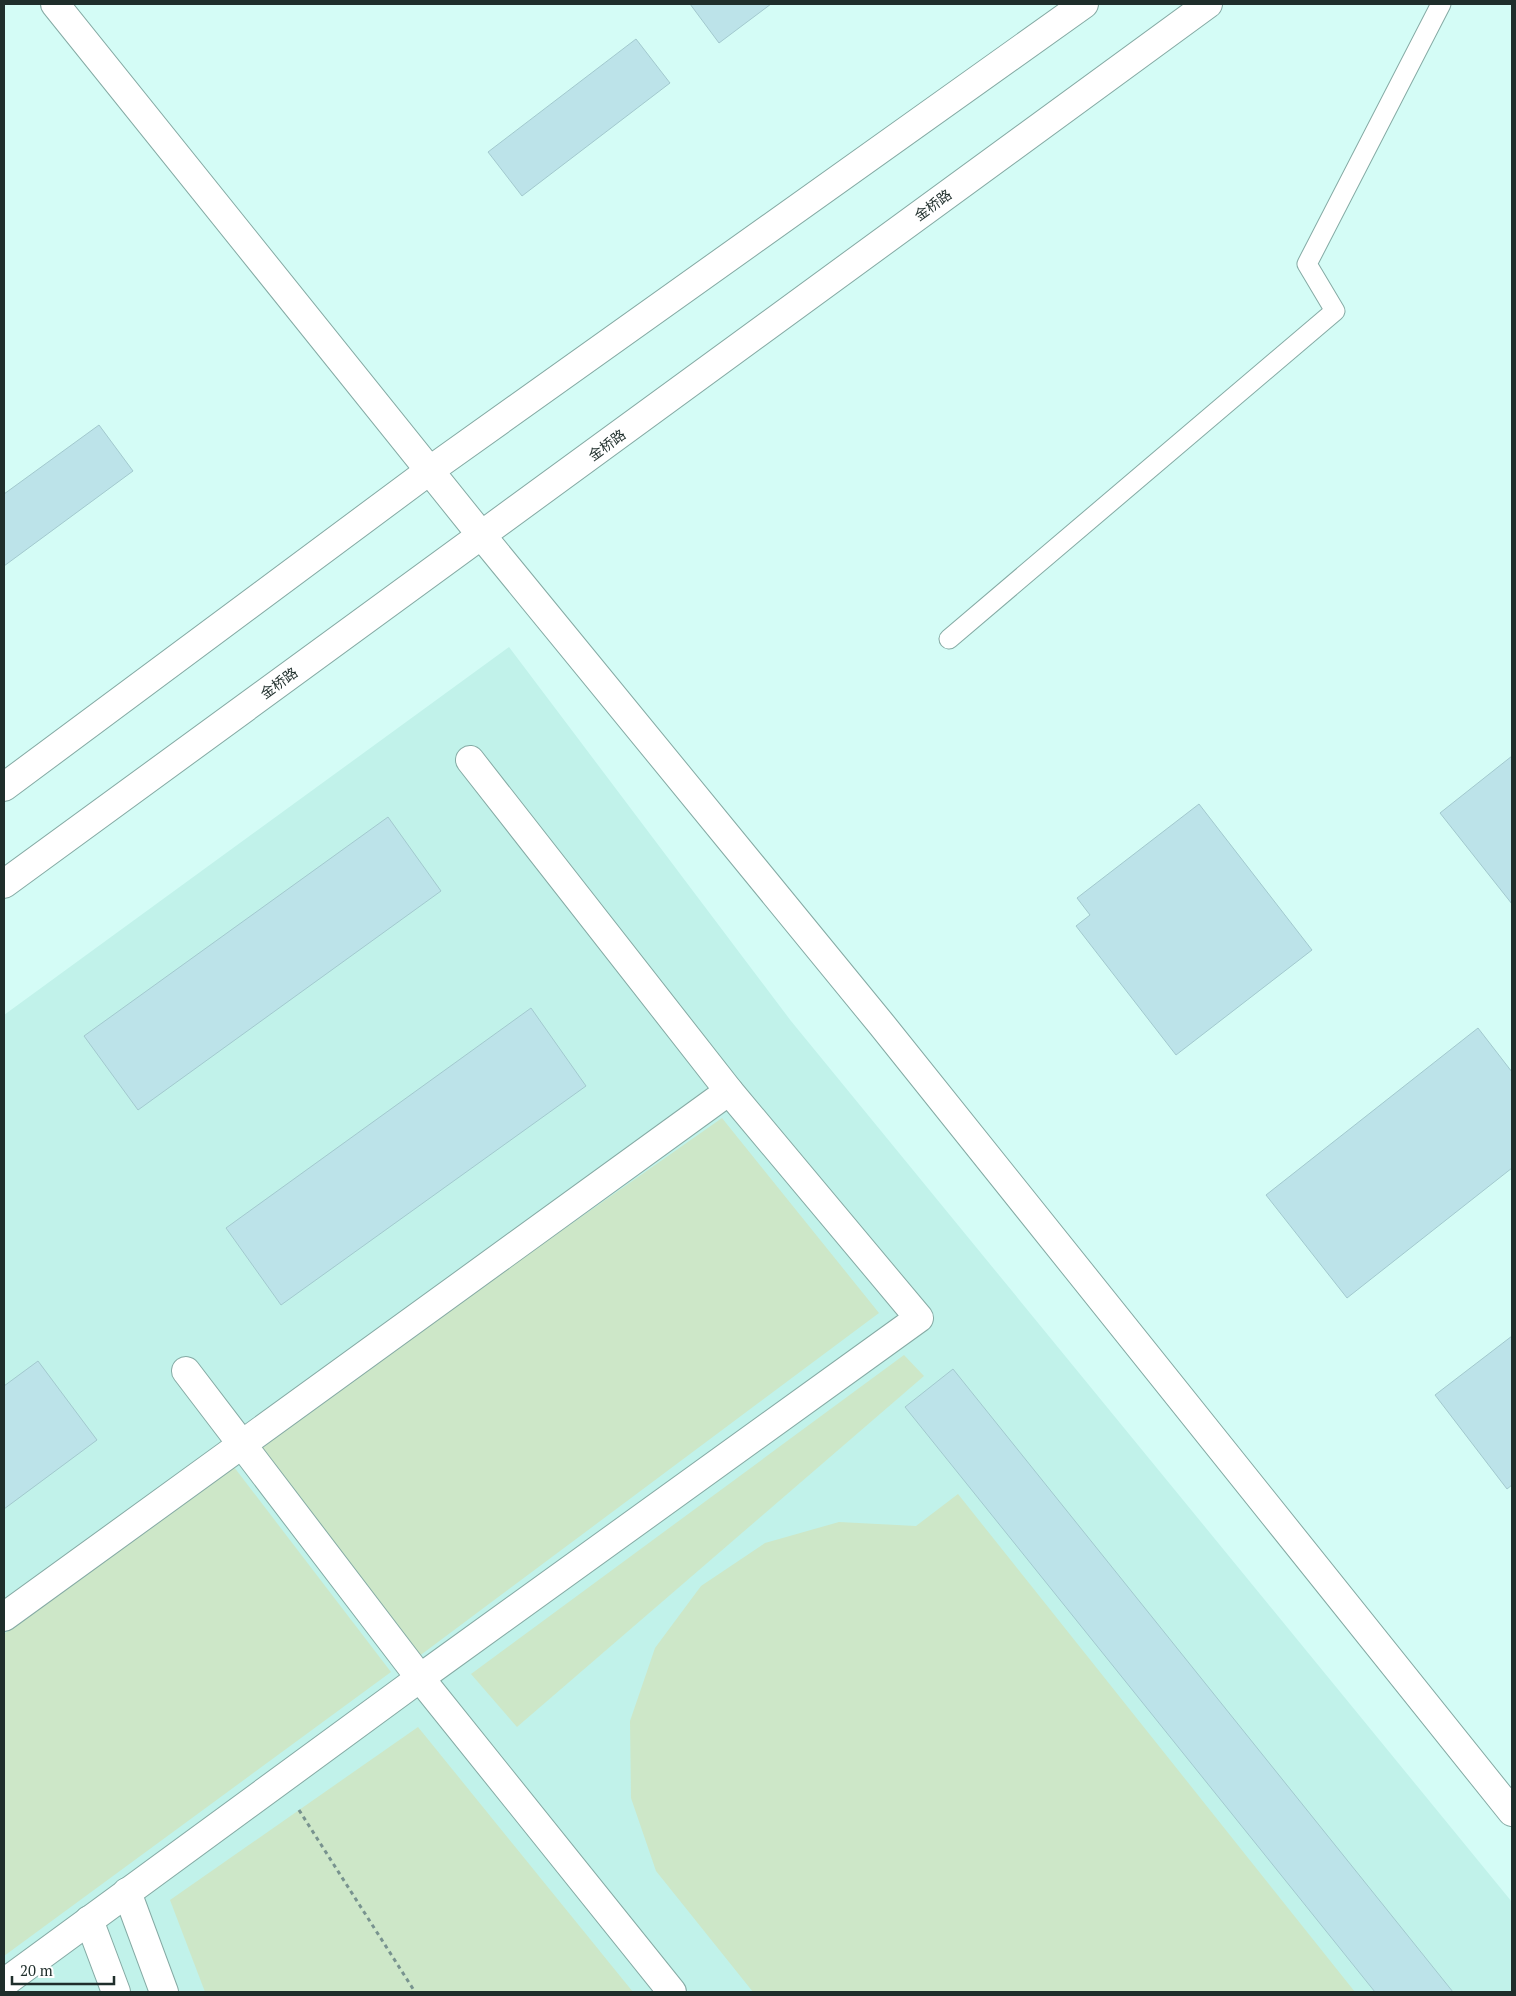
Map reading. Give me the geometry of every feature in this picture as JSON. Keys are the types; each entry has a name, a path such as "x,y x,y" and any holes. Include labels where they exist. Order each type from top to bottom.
{"street":[{"path":"55,4 482,536 882,1025 1512,1812"},
{"path":"4,787 430,471 1084,4"},
{"name":"金桥路","path":"4,884 1208,4"},
{"path":"4,1983 420,1678 919,1318 729,1091 470,760"},
{"path":"4,1617 729,1091"},
{"path":"186,1371 420,1678 672,1992"},
{"path":"126,1892 164,1992"},
{"path":"90,1920 116,1992"}],"lane":[{"path":"949,639 1335,311 1307,264 1441,4"}],"path":[{"path":"299,1810 415,1992"}],"shaded area":[{"path":"509,647 791,1021 1512,1902 1512,1992 4,1992 4,1015"},
{"path":"722,1118 879,1313 418,1657 258,1444"},
{"path":"904,1355 924,1376 517,1727 471,1674"},
{"path":"234,1467 391,1672 4,1956 4,1634"},
{"path":"958,1494 1355,1992 753,1992 656,1871 631,1798 630,1721 655,1648 701,1586 765,1543 839,1522 916,1526"},
{"path":"418,1727 633,1992 205,1992 170,1900"}],"building":[{"path":"690,4 771,4 719,43"},
{"path":"636,39 670,83 522,196 488,152"},
{"path":"99,425 133,471 4,566 4,494"},
{"path":"1512,756 1512,904 1440,813"},
{"path":"1199,804 1312,950 1176,1055 1076,926 1090,915 1077,898"},
{"path":"388,817 441,891 138,1110 84,1036"},
{"path":"531,1008 586,1086 281,1305 226,1228"},
{"path":"1478,1028 1512,1072 1512,1168 1347,1298 1266,1195"},
{"path":"1512,1336 1512,1485 1507,1489 1435,1395"},
{"path":"38,1361 97,1440 4,1509 4,1386"},
{"path":"953,1369 1453,1992 1375,1992 905,1407"}]}
